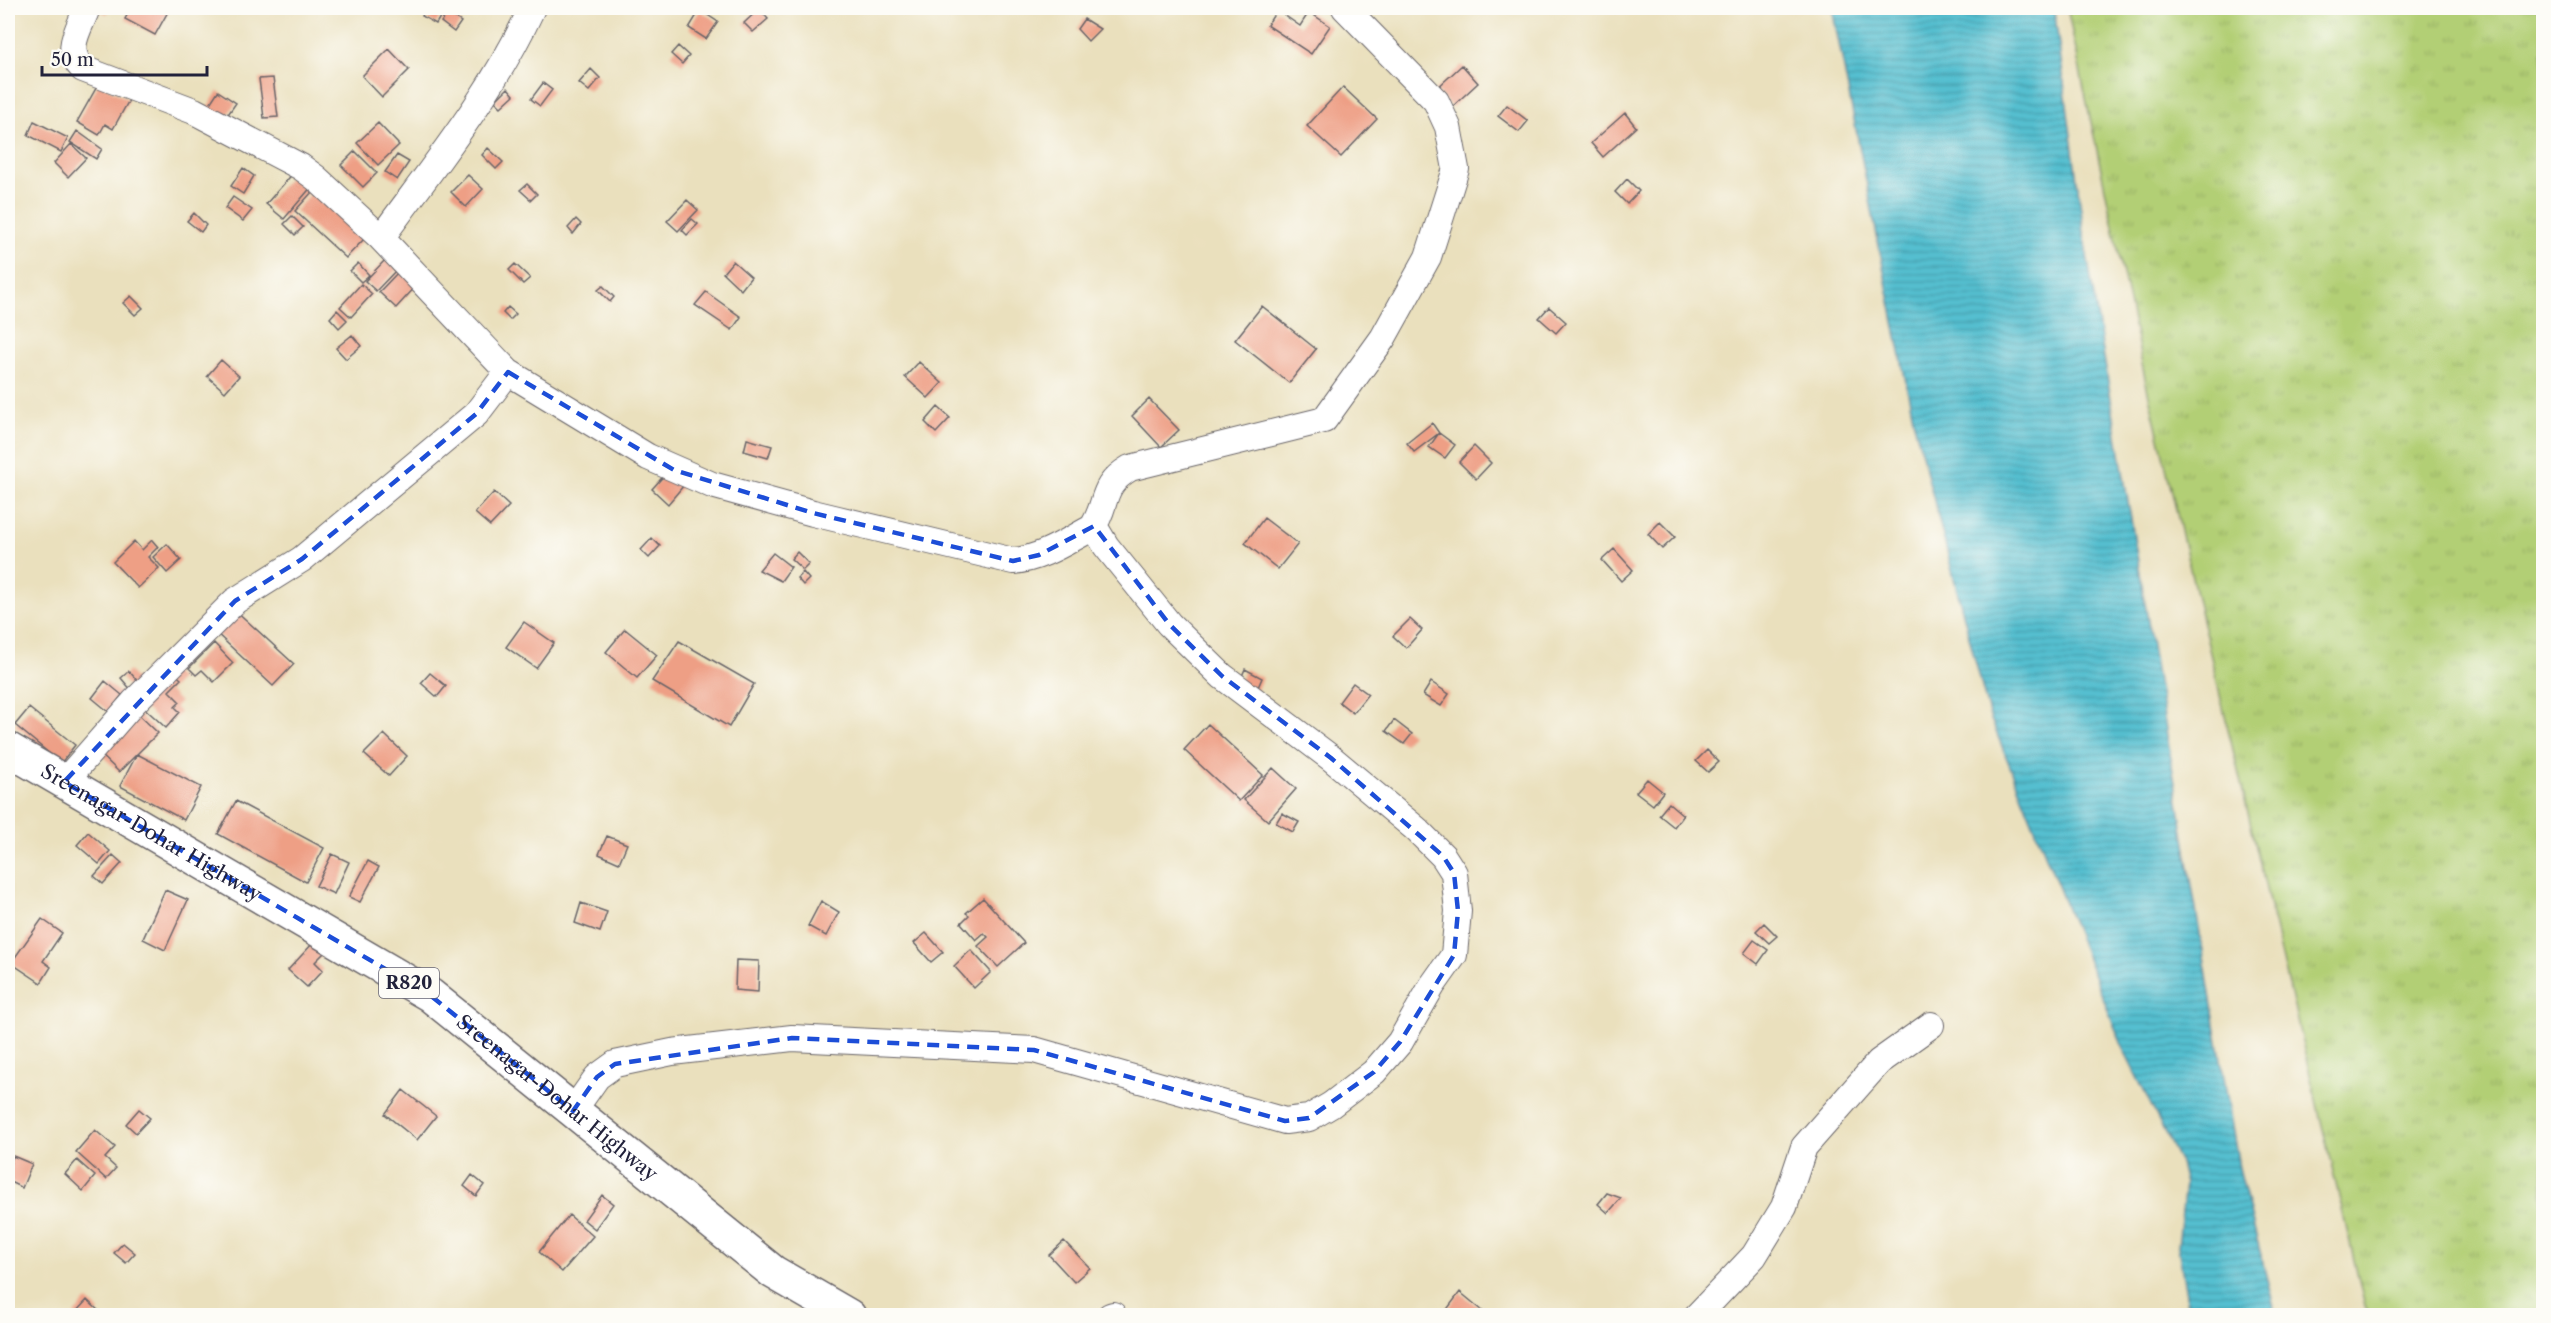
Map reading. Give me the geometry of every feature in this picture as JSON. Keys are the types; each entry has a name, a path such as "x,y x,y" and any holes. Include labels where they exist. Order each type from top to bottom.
{"main road":[{"name":"Sreenagar-Dohar Highway","path":"8,749 430,995 773,1272 849,1316"}],"street":[{"path":"87,8 72,48 74,57 83,69 195,111 292,161 316,178 381,238 508,372 674,470 712,485 813,513 1013,561 1026,560 1039,555 1094,526 1110,484 1118,475 1130,468 1326,418 1383,338 1428,257 1456,170 1448,127 1436,101 1345,8"},
{"path":"381,238 462,128 517,40 532,8"},
{"path":"64,782 134,702 234,601 302,559 476,414 508,372"},
{"path":"573,1111 597,1077 615,1064 672,1052 792,1038 1034,1050 1285,1121 1309,1118 1332,1106 1374,1072 1400,1042 1432,986 1454,955 1458,911 1454,873 1443,856 1416,829 1331,758 1215,668 1169,624 1106,546 1094,526"},
{"path":"1697,1316 1754,1256 1784,1207 1804,1147 1879,1062 1931,1025"}],"highlighted area":[{"path":"508,372 674,470 813,513 1013,561 1039,555 1094,526 1169,624 1222,676 1331,758 1443,856 1454,873 1458,911 1454,955 1400,1042 1374,1072 1309,1118 1285,1121 1034,1050 792,1038 615,1064 597,1077 573,1111 430,995 64,782 235,601 302,559 476,414"}],"green space":[{"path":"2067,8 2543,8 2543,1315 2367,1315 2146,383"}],"water":[{"path":"1832,8 2054,8 2087,255 2239,1168 2276,1315 2193,1315 2188,1306 2178,1247 2185,1184 2180,1163 2126,1055 1989,714 1914,423"}],"building":[{"path":"95,8 110,8 107,14"},
{"path":"131,8 170,8 155,35 125,19"},
{"path":"426,8 434,8 443,12 436,24 422,16"},
{"path":"759,9 768,19 753,32 744,23"},
{"path":"700,10 718,22 706,39 689,28"},
{"path":"1277,10 1300,26 1309,12 1330,26 1311,54 1267,25"},
{"path":"448,13 461,22 454,32 441,22"},
{"path":"1084,19 1100,29 1088,41 1077,29"},
{"path":"678,46 689,56 682,64 671,54"},
{"path":"389,49 409,70 382,97 362,76"},
{"path":"1462,65 1478,83 1452,107 1435,90"},
{"path":"591,69 600,78 589,91 579,83"},
{"path":"273,78 278,117 264,118 259,79"},
{"path":"99,83 129,100 113,129 105,124 99,135 77,122"},
{"path":"543,83 552,90 540,106 531,99"},
{"path":"1343,87 1377,119 1341,157 1307,126"},
{"path":"508,88 514,95 501,107 495,101"},
{"path":"218,91 236,103 222,123 205,111"},
{"path":"1507,105 1528,121 1519,132 1498,116"},
{"path":"1625,113 1636,127 1603,157 1591,143"},
{"path":"34,121 68,138 61,152 28,135"},
{"path":"378,123 399,145 378,165 357,143"},
{"path":"77,131 102,149 96,159 70,142"},
{"path":"71,144 86,158 68,177 54,163"},
{"path":"488,148 503,162 496,169 482,155"},
{"path":"355,151 377,173 363,187 341,165"},
{"path":"397,155 409,162 397,180 385,172"},
{"path":"243,168 254,176 243,194 231,186"},
{"path":"296,170 313,185 284,219 266,204"},
{"path":"468,175 483,189 466,207 451,192"},
{"path":"1627,179 1639,191 1627,204 1615,192"},
{"path":"527,184 537,194 531,200 520,190"},
{"path":"313,191 364,239 346,258 295,211"},
{"path":"233,197 252,210 243,221 225,208"},
{"path":"687,200 698,210 678,231 667,221"},
{"path":"194,213 206,225 201,232 187,221"},
{"path":"292,216 303,227 295,235 284,224"},
{"path":"576,219 581,224 573,234 568,228"},
{"path":"692,219 698,224 687,235 682,230"},
{"path":"386,259 397,269 376,291 365,281"},
{"path":"733,261 751,277 741,290 723,273"},
{"path":"358,263 369,275 361,282 350,271"},
{"path":"515,264 530,278 523,284 509,270"},
{"path":"401,269 417,285 396,308 379,292"},
{"path":"361,284 372,294 351,317 340,307"},
{"path":"603,286 614,297 610,302 598,290"},
{"path":"706,292 741,317 732,330 695,305"},
{"path":"131,296 143,308 135,315 123,303"},
{"path":"1262,306 1316,349 1289,383 1235,340"},
{"path":"508,307 516,314 510,320 503,313"},
{"path":"1549,307 1566,322 1556,333 1539,318"},
{"path":"337,310 347,320 339,328 330,318"},
{"path":"352,335 361,346 346,359 336,348"},
{"path":"221,360 239,376 225,392 207,376"},
{"path":"919,362 942,383 928,398 905,377"},
{"path":"1149,399 1179,430 1161,447 1132,416"},
{"path":"938,407 950,418 936,433 925,422"},
{"path":"1432,423 1439,433 1414,452 1407,443"},
{"path":"1439,433 1455,445 1445,458 1429,447"},
{"path":"747,439 772,446 768,458 744,451"},
{"path":"1474,446 1491,463 1476,479 1459,462"},
{"path":"668,471 684,485 668,504 652,489"},
{"path":"494,492 509,506 490,526 475,513"},
{"path":"1264,518 1298,544 1278,569 1245,543"},
{"path":"1660,522 1675,537 1662,549 1648,534"},
{"path":"652,538 660,546 649,558 641,550"},
{"path":"152,540 158,547 148,557 159,568 138,588 113,562 134,541 142,550"},
{"path":"167,544 181,560 167,573 153,557"},
{"path":"1614,549 1633,570 1621,581 1602,560"},
{"path":"797,552 809,564 803,570 791,559"},
{"path":"773,553 791,567 781,581 759,570"},
{"path":"803,572 809,579 803,585 797,578"},
{"path":"233,608 294,664 273,686 213,630"},
{"path":"1410,619 1422,630 1406,648 1393,636"},
{"path":"524,622 554,643 536,668 506,647"},
{"path":"625,629 657,655 637,678 606,652"},
{"path":"679,641 754,684 729,727 652,681"},
{"path":"214,643 233,663 214,682 202,670 196,675 189,668"},
{"path":"1245,669 1262,678 1256,692 1239,683"},
{"path":"129,671 140,684 132,691 121,678"},
{"path":"172,671 181,679 169,691 180,702 175,707 180,712 166,728 140,704"},
{"path":"430,673 446,686 437,697 421,683"},
{"path":"105,681 122,695 109,712 92,698"},
{"path":"1431,682 1449,694 1441,706 1423,695"},
{"path":"1353,683 1368,694 1353,713 1339,702"},
{"path":"29,708 75,745 61,763 15,725"},
{"path":"135,711 158,733 119,772 96,750"},
{"path":"1394,720 1412,734 1404,744 1386,731"},
{"path":"1208,724 1263,775 1239,801 1184,750"},
{"path":"384,734 407,756 389,776 364,754"},
{"path":"1707,750 1719,762 1708,772 1696,761"},
{"path":"137,754 201,787 184,820 120,786"},
{"path":"1273,768 1296,789 1268,821 1244,800"},
{"path":"1647,779 1663,792 1653,805 1636,792"},
{"path":"236,801 324,848 306,882 218,834"},
{"path":"1669,803 1683,815 1674,827 1659,815"},
{"path":"1282,813 1299,822 1293,832 1276,823"},
{"path":"88,832 110,851 99,864 77,845"},
{"path":"607,836 627,844 619,863 599,854"},
{"path":"332,854 349,862 334,894 316,886"},
{"path":"113,855 122,863 103,884 94,876"},
{"path":"368,861 379,867 360,902 349,897"},
{"path":"165,890 188,900 165,950 143,939"},
{"path":"983,898 1024,943 998,967 978,946 988,937 984,933 976,940 961,923 969,915 966,913"},
{"path":"821,901 839,912 826,936 808,926"},
{"path":"581,903 607,912 600,932 575,923"},
{"path":"42,919 62,933 43,961 51,967 41,983 11,963"},
{"path":"1764,923 1777,936 1769,943 1756,931"},
{"path":"926,933 943,952 931,962 914,943"},
{"path":"1754,940 1768,950 1758,964 1744,953"},
{"path":"314,942 325,952 315,962 323,970 307,987 288,970"},
{"path":"971,950 991,972 974,988 954,966"},
{"path":"736,960 759,961 758,992 735,990"},
{"path":"403,1090 436,1116 417,1140 385,1114"},
{"path":"139,1109 150,1118 136,1133 126,1124"},
{"path":"95,1130 115,1147 105,1158 116,1168 106,1179 76,1152"},
{"path":"13,1156 32,1164 22,1188 8,1181 8,1169"},
{"path":"77,1160 95,1176 83,1191 65,1174"},
{"path":"472,1175 484,1185 476,1196 464,1186"},
{"path":"1607,1193 1621,1198 1608,1213 1598,1204"},
{"path":"602,1195 613,1204 595,1229 584,1220"},
{"path":"569,1215 593,1236 562,1272 539,1252"},
{"path":"1064,1241 1090,1268 1074,1282 1049,1255"},
{"path":"123,1243 135,1253 126,1263 114,1253"},
{"path":"1460,1292 1489,1316 1442,1316"},
{"path":"87,1300 99,1311 95,1316 76,1316 74,1314"}]}
